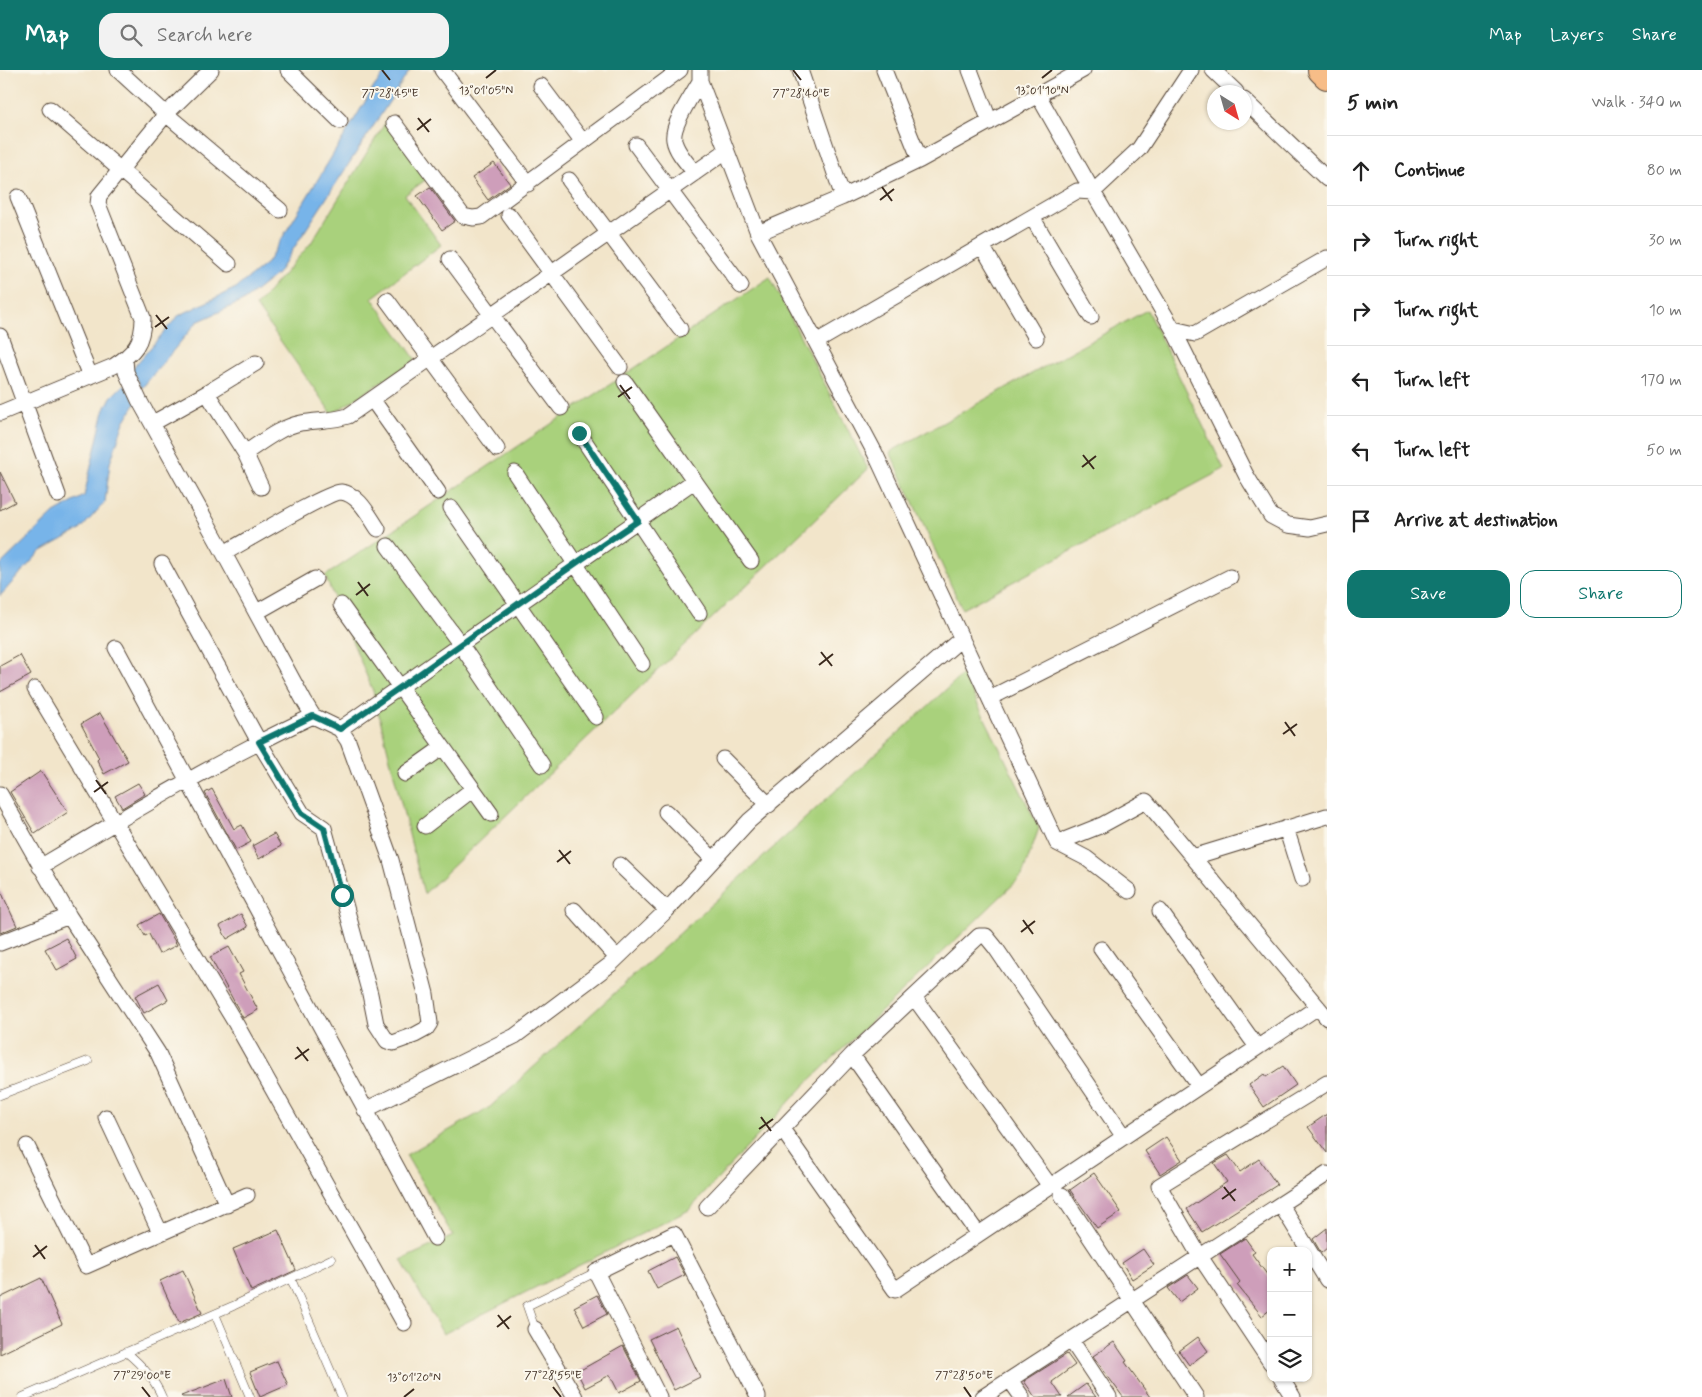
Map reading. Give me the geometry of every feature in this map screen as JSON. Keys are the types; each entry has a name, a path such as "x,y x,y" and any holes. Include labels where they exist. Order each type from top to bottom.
{"highway":[{"path":"1321,70 1327,76"}],"street":[{"path":"118,70 166,114 280,210"},
{"path":"162,564 259,742 302,813 324,828 370,994 376,1024 387,1041 393,1043 426,1029 430,1023 426,994 391,860 348,741 340,729 313,716 139,400 126,366 143,334 143,318 98,204 99,196 166,114 212,70"},
{"path":"288,70 340,121"},
{"path":"442,70 528,184"},
{"path":"394,123 463,216 481,217 680,70"},
{"path":"800,70 843,197"},
{"path":"884,70 920,160"},
{"path":"970,70 990,122"},
{"path":"758,233 843,197 920,160 1082,70"},
{"path":"816,342 1078,191 1093,192 1139,149 1191,70"},
{"path":"1213,70 1229,85"},
{"path":"700,76 726,151 758,233 875,453 1057,843 1086,858 1129,891"},
{"path":"695,173 682,157 674,141 675,124 700,76"},
{"path":"541,86 583,142"},
{"path":"1038,95 1173,329 1246,475 1271,516 1288,525 1310,528 1327,524"},
{"path":"1252,108 1327,179"},
{"path":"50,109 229,264"},
{"path":"636,145 741,286"},
{"path":"244,453 280,431 300,423 337,420 348,416 726,151"},
{"path":"569,180 680,329"},
{"path":"18,197 90,376"},
{"path":"509,215 620,367"},
{"path":"1032,218 1091,317"},
{"path":"982,246 1036,338"},
{"path":"1173,329 1195,334 1327,258"},
{"path":"450,259 561,408"},
{"path":"386,300 497,449"},
{"path":"0,336 58,495"},
{"path":"153,423 208,393 256,363"},
{"path":"0,413 114,366 126,366"},
{"path":"625,382 751,561"},
{"path":"208,393 244,453 261,487"},
{"path":"372,399 438,492"},
{"path":"579,433 699,613"},
{"path":"515,473 642,664"},
{"path":"340,729 694,481"},
{"path":"224,553 339,492 347,494 358,501 378,529"},
{"path":"451,508 596,717"},
{"path":"388,546 460,645 542,765"},
{"path":"990,698 1230,577"},
{"path":"257,612 315,578"},
{"path":"341,605 491,814"},
{"path":"365,1110 515,1036 617,958 667,910 749,821 962,638"},
{"path":"116,648 435,1238"},
{"path":"34,689 240,1032 404,1324"},
{"path":"40,867 114,823 259,742 313,716"},
{"path":"405,774 443,747"},
{"path":"723,759 769,805"},
{"path":"425,826 473,789"},
{"path":"0,794 69,916 158,1053 227,1205"},
{"path":"782,1129 895,1290 978,1234 1056,1191 1124,1136 1257,1047 1322,1013 1146,801 1102,825 1057,843"},
{"path":"666,812 714,859"},
{"path":"1193,857 1327,816"},
{"path":"1286,828 1302,879"},
{"path":"620,865 667,910"},
{"path":"574,910 617,958"},
{"path":"1160,911 1257,1047"},
{"path":"0,943 69,916"},
{"path":"708,1207 852,1055 979,936 986,936 995,946 1124,1136"},
{"path":"1101,949 1199,1086"},
{"path":"914,997 1056,1191 1132,1300 1196,1397"},
{"path":"852,1055 978,1234"},
{"path":"1267,1357 1200,1255 1159,1186 1327,1083"},
{"path":"106,1117 160,1232"},
{"path":"27,1146 86,1266 247,1195"},
{"path":"983,1397 1327,1174"},
{"path":"1281,1205 1327,1280"},
{"path":"659,1397 596,1272 674,1234 758,1397"},
{"path":"536,1329 575,1397"},
{"path":"1071,1340 1108,1397"},
{"path":"1010,1380 1022,1397"},
{"path":"1284,1382 1294,1397"}],"lane":[{"path":"0,1095 88,1061"},
{"path":"23,1397 215,1314 292,1279 330,1259"},
{"path":"536,1329 527,1306 596,1272"},
{"path":"292,1279 342,1397"},
{"path":"215,1314 250,1397"},
{"path":"126,1352 141,1364 156,1383 162,1397"}],"green space":[{"path":"387,120 428,178 405,195 441,245 372,298 416,360 332,414 256,306 311,243"},
{"path":"770,277 868,469 424,894 373,691 325,576"},
{"path":"1147,310 1224,469 962,609 890,452"},
{"path":"963,674 1039,828 1022,876 804,1086 689,1210 443,1334 401,1260 453,1236 406,1155 490,1107"}],"water":[{"path":"387,70 410,70 277,274 243,301 197,322 142,388 132,369 178,316 236,288 267,263 374,87"},
{"path":"124,384 136,403 124,422 110,463 105,502 80,530 40,552 0,596 0,565 54,513 84,496 104,411 111,397"}],"building":[{"path":"494,163 510,184 488,200 472,178"},
{"path":"430,187 455,221 442,230 417,196"},
{"path":"0,472 15,502 0,510"},
{"path":"20,655 31,675 0,692 0,666"},
{"path":"100,713 128,761 104,774 97,760 99,758 81,724"},
{"path":"41,771 68,812 35,834 10,792"},
{"path":"138,783 145,794 122,808 115,796"},
{"path":"212,789 234,829 242,825 251,842 236,850 205,793"},
{"path":"274,834 281,846 259,859 252,846"},
{"path":"0,889 17,926 0,933"},
{"path":"159,914 177,945 159,954 149,934 145,936 139,925"},
{"path":"241,914 248,927 227,939 220,926"},
{"path":"66,938 77,959 57,970 45,949"},
{"path":"229,947 243,972 239,974 258,1010 243,1018 210,957"},
{"path":"159,983 168,1000 144,1013 135,996"},
{"path":"1283,1066 1296,1085 1264,1107 1249,1085 1264,1074 1266,1077"},
{"path":"1327,1114 1327,1153 1308,1127"},
{"path":"1166,1137 1182,1160 1160,1174 1145,1151"},
{"path":"1228,1155 1240,1172 1259,1159 1277,1185 1202,1232 1187,1209 1227,1182 1214,1163"},
{"path":"1094,1173 1121,1212 1097,1228 1070,1190"},
{"path":"1327,1228 1327,1248 1321,1253 1313,1239"},
{"path":"278,1230 296,1270 251,1291 233,1249"},
{"path":"1245,1238 1255,1252 1252,1254 1267,1275 1267,1312 1262,1316 1237,1285 1240,1282 1220,1254"},
{"path":"1143,1249 1154,1265 1132,1279 1122,1263"},
{"path":"675,1257 685,1275 657,1289 648,1271"},
{"path":"183,1270 202,1313 179,1323 160,1281"},
{"path":"1188,1275 1198,1288 1179,1302 1168,1288"},
{"path":"41,1278 62,1324 0,1354 0,1298"},
{"path":"597,1295 607,1314 584,1326 574,1307"},
{"path":"676,1326 700,1377 674,1390 649,1339"},
{"path":"1198,1337 1208,1351 1189,1365 1179,1351"},
{"path":"1114,1342 1127,1361 1125,1362 1150,1397 1123,1397 1093,1356"},
{"path":"623,1346 641,1381 619,1393 610,1375 585,1388 577,1372"},
{"path":"1067,1354 1075,1365 1052,1382 1062,1397 1035,1397 1024,1381"},
{"path":"277,1361 288,1385 260,1397 250,1372"},
{"path":"226,1379 232,1397 181,1396"},
{"path":"1086,1384 1096,1397 1068,1397"}],"route":[{"path":"342,895 324,828 302,813 259,742 313,716 340,729 575,563 638,521 579,433"}]}
